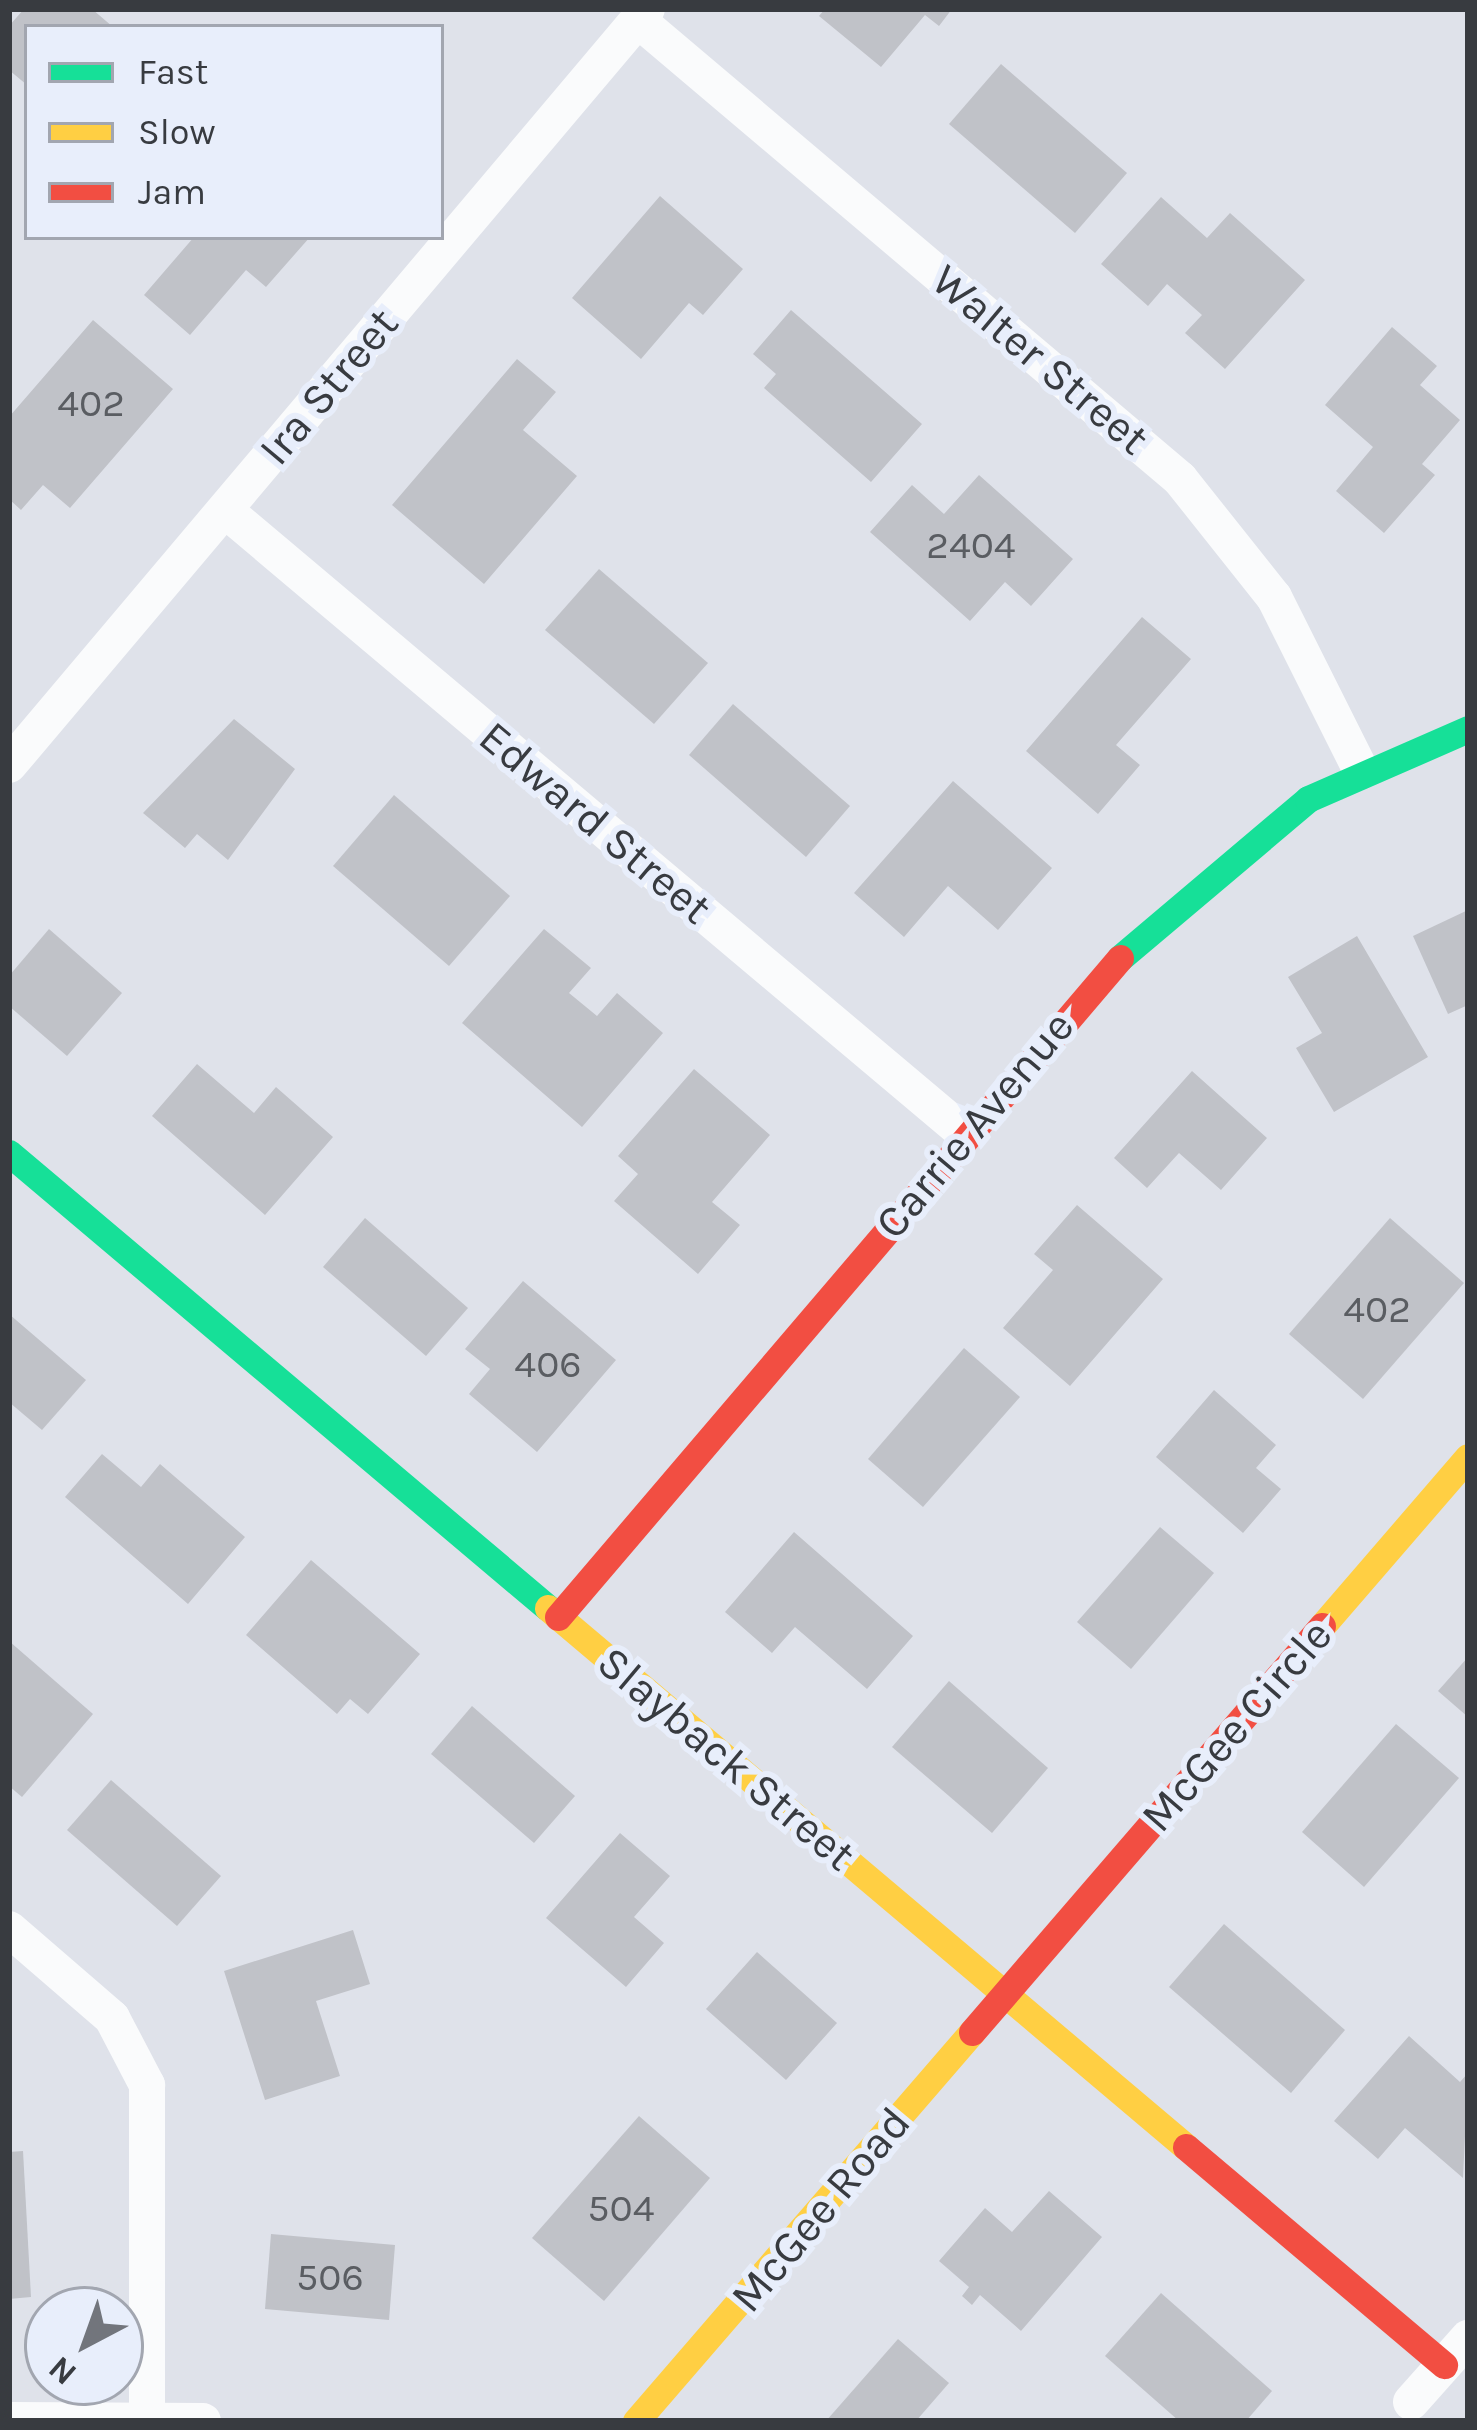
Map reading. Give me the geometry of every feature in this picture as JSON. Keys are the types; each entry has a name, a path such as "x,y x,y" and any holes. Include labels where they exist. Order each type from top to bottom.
{"street":[{"name":"Ira Street","path":"9,765 643,15"},
{"name":"Walter Street","path":"643,15 1180,479 1274,597 1360,769"},
{"name":"Edward Street","path":"226,512 964,1133"},
{"name":"Carrie Avenue","path":"558,1617 964,1133 1202,874 1360,769 1468,729"},
{"name":"Slayback Street","path":"9,1153 1006,1996 1456,2351"},
{"name":"McGee Circle","path":"1006,1996 1468,1457"},
{"path":"9,1929 112,2018 147,2085 148,2418"},
{"name":"McGee Road","path":"636,2421 1006,1996"},
{"path":"1411,2402 1456,2351"},
{"path":"9,2420 203,2421"}],"building":[{"path":"24,9 92,9 110,24 24,24 24,82 9,70 9,26"},
{"path":"825,9 952,9 939,26 925,15 881,67 819,16"},
{"path":"1001,64 1127,173 1075,233 949,124"},
{"path":"660,196 743,269 703,315 689,303 641,359 572,298"},
{"path":"1161,197 1207,238 1230,213 1305,280 1225,369 1185,333 1202,315 1167,284 1148,306 1101,264"},
{"path":"191,240 307,240 266,287 246,270 190,335 144,295"},
{"path":"791,310 922,424 871,482 764,388 776,374 753,354"},
{"path":"93,320 173,389 70,508 43,485 21,510 9,499 9,417"},
{"path":"1392,327 1437,366 1420,385 1460,420 1422,464 1435,475 1384,533 1336,491 1373,447 1325,405"},
{"path":"517,359 556,392 523,430 577,476 484,584 392,505"},
{"path":"979,475 1073,559 1031,606 1005,582 970,621 870,532 912,485 944,514"},
{"path":"599,569 708,663 654,724 545,630"},
{"path":"1142,617 1191,659 1116,745 1140,765 1098,814 1026,751"},
{"path":"733,704 850,806 806,857 689,755"},
{"path":"234,719 295,769 228,860 197,834 185,848 143,813"},
{"path":"953,781 1052,868 998,930 948,886 904,937 854,893"},
{"path":"394,795 510,896 449,966 333,866"},
{"path":"1468,910 1468,1005 1448,1014 1413,936"},
{"path":"49,929 122,993 67,1056 9,1006 9,976"},
{"path":"544,929 591,968 569,993 597,1016 617,993 663,1033 582,1127 462,1023"},
{"path":"1357,936 1428,1057 1334,1112 1296,1048 1322,1033 1288,977"},
{"path":"197,1064 254,1113 276,1087 333,1137 265,1215 152,1116"},
{"path":"694,1069 770,1135 712,1202 740,1225 698,1274 614,1201 638,1174 618,1156"},
{"path":"1192,1071 1267,1138 1221,1190 1179,1153 1147,1188 1114,1158"},
{"path":"1077,1205 1163,1279 1070,1386 1003,1328 1053,1270 1034,1254"},
{"path":"365,1218 468,1308 426,1356 323,1267"},
{"path":"1390,1218 1464,1283 1363,1399 1289,1334"},
{"path":"523,1281 616,1360 537,1452 469,1394 490,1369 465,1349"},
{"path":"9,1314 86,1380 42,1430 9,1402"},
{"path":"964,1348 1020,1397 923,1507 868,1459"},
{"path":"1214,1390 1276,1445 1256,1468 1281,1489 1243,1533 1156,1457"},
{"path":"102,1454 141,1487 160,1464 245,1537 188,1604 65,1497"},
{"path":"1160,1527 1214,1573 1131,1669 1077,1622"},
{"path":"794,1532 913,1636 867,1689 795,1627 772,1653 725,1612"},
{"path":"311,1560 420,1654 368,1714 350,1699 337,1714 246,1635"},
{"path":"9,1641 93,1714 22,1797 9,1786"},
{"path":"1468,1657 1468,1717 1438,1691"},
{"path":"949,1681 1048,1768 992,1833 892,1747"},
{"path":"472,1706 575,1796 534,1843 431,1754"},
{"path":"1396,1724 1459,1778 1364,1887 1302,1832"},
{"path":"111,1780 221,1876 177,1926 67,1830"},
{"path":"620,1833 670,1876 634,1917 664,1943 626,1987 546,1918"},
{"path":"1224,1924 1345,2030 1291,2093 1169,1987"},
{"path":"353,1930 370,1984 316,2001 340,2076 265,2100 224,1971"},
{"path":"757,1952 837,2023 786,2080 706,2009"},
{"path":"1409,2036 1460,2082 1468,2073 1463,2178 1405,2128 1378,2159 1334,2121"},
{"path":"639,2116 710,2178 604,2301 532,2238"},
{"path":"23,2151 30,2286 24,2286 24,2298 9,2299 9,2152"},
{"path":"1049,2191 1102,2237 1021,2331 980,2295 972,2305 962,2296 969,2287 939,2261 985,2208 1012,2232"},
{"path":"271,2234 395,2245 389,2320 265,2309"},
{"path":"1161,2293 1272,2391 1246,2421 1179,2421 1105,2356"},
{"path":"898,2339 949,2383 916,2421 826,2421"}],"traffic: fast":[{"path":"1120,958 1308,799 1468,729"},
{"path":"9,1153 548,1608"}],"traffic: slow":[{"path":"1322,1626 1468,1457"},
{"path":"548,1608 1186,2147"},
{"path":"636,2421 972,2032"}],"traffic: jam":[{"path":"558,1617 1120,958"},
{"path":"972,2032 1322,1626"},
{"path":"1186,2147 1444,2365"}]}
